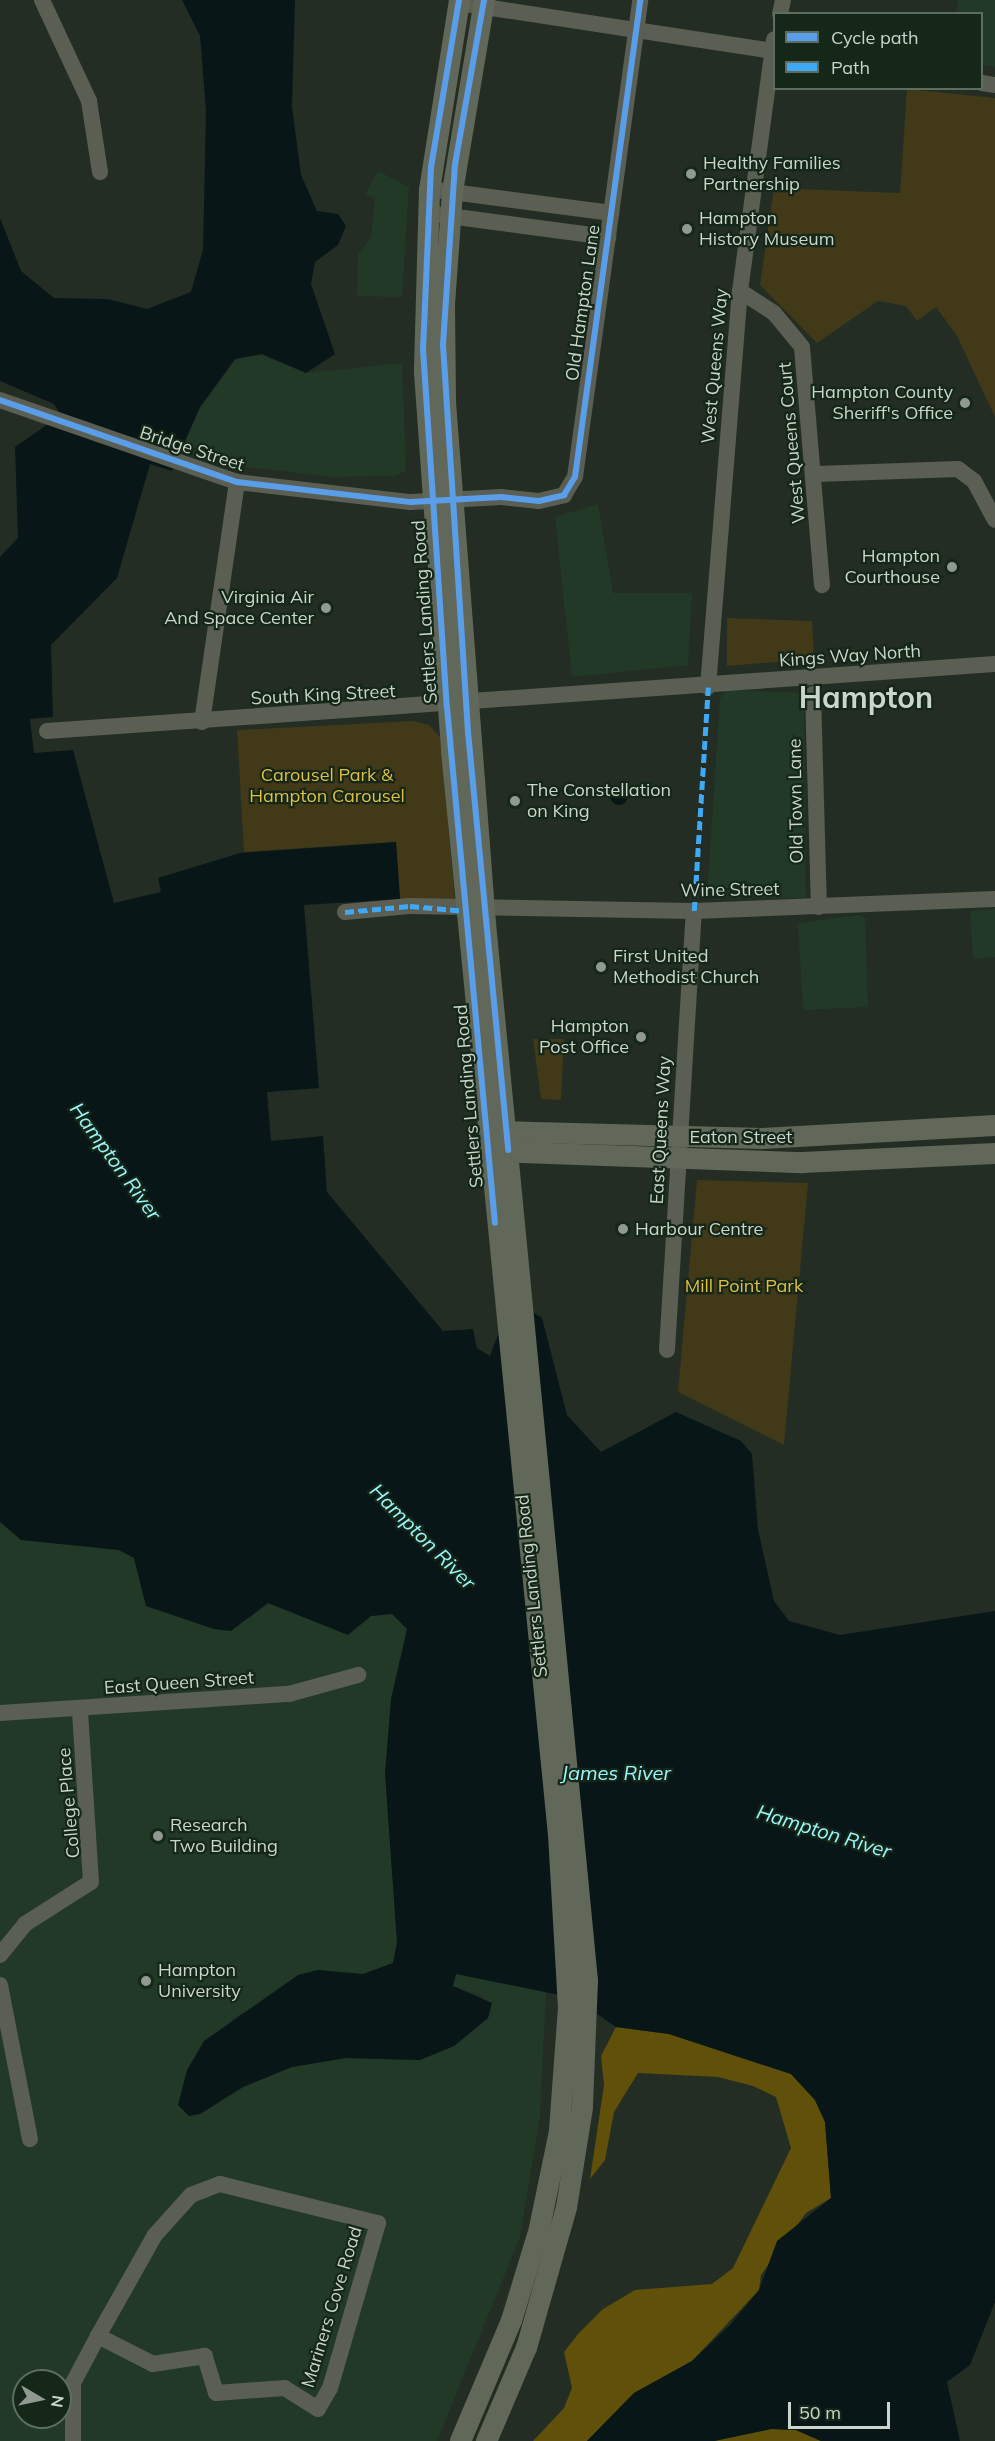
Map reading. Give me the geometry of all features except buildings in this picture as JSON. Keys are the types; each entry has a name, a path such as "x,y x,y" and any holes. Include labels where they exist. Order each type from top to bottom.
{"main road":[{"name":"Settlers Landing Road","path":"459,2 429,189 423,331 442,501 457,706 505,1222 585,1929 576,2056 576,2153 555,2253 526,2347 486,2441"},
{"name":"Settlers Landing Road","path":"442,501 443,345 449,216 483,4"},
{"name":"Eaton Street","path":"497,1141 816,1137 995,1125"},
{"name":"Eaton Street","path":"497,1141 679,1160 802,1162 995,1153"},
{"name":"Settlers Landing Road","path":"460,2441 527,2276 576,2056"}],"street":[{"path":"42,0 89,101 100,172"},
{"name":"Old Hampton Lane","path":"442,501 539,501 560,497 572,487 640,0"},
{"path":"459,2 483,4 634,31 773,47"},
{"name":"West Queens Way","path":"708,687 740,291 773,54"},
{"path":"429,189 611,213"},
{"path":"427,213 608,237"},
{"name":"West Queens Court","path":"740,291 774,313 802,347 816,474 822,585"},
{"name":"Bridge Street","path":"0,400 237,482 442,501"},
{"path":"816,474 958,469 974,481 995,520"},
{"path":"202,722 237,482"},
{"name":"Kings Way North","path":"708,687 995,664"},
{"name":"South King Street","path":"47,731 457,706 708,687"},
{"name":"Old Town Lane","path":"813,694 819,907"},
{"name":"Wine Street","path":"476,910 694,911 995,899"},
{"path":"345,912 410,906 476,910"},
{"name":"East Queens Way","path":"667,1350 694,911"},
{"name":"East Queen Street","path":"0,1713 80,1710 289,1694 358,1675"},
{"name":"College Place","path":"0,1955 30,1921 91,1882 80,1710"},
{"path":"0,1985 30,2139"},
{"name":"Mariners Cove Road","path":"74,2441 73,2383 98,2336 154,2235 191,2195 220,2184 378,2223 330,2388 318,2409 285,2388 216,2393 206,2356 153,2364 98,2336"}],"shaded area":[{"path":"958,0 995,0 995,67 983,65 983,12 956,12"},
{"path":"378,171 409,187 402,297 357,296 358,254 371,237 375,198 365,194"},
{"path":"261,355 306,373 402,363 406,471 395,476 331,477 246,467 182,447 200,408 236,359"},
{"path":"598,504 613,593 692,593 688,665 572,677 555,517"},
{"path":"726,690 804,693 806,898 707,897 720,699"},
{"path":"995,909 995,957 973,959 970,911"},
{"path":"860,915 865,918 868,1007 803,1010 798,923"},
{"name":"Hampton University","path":"0,1522 21,1540 119,1550 134,1558 146,1606 214,1629 250,1618 268,1603 348,1634 371,1616 392,1614 407,1628 385,1773 397,1942 393,1963 363,1974 318,1970 298,1975 271,1999 233,2018 200,2114 243,2087 292,2067 346,2058 419,2060 454,2046 488,2018 483,1996 452,1986 456,1974 546,1991 540,2116 520,2237 437,2441 0,2441"},
{"path":"616,2027 669,2034 791,2074 815,2100 825,2122 831,2198 806,2213 761,2275 759,2290 692,2361 634,2393 587,2441 533,2441 564,2408 572,2388 564,2352 578,2334 603,2309 635,2290 712,2284 733,2268 791,2148 776,2097 753,2086 718,2077 638,2073 614,2112 605,2160 590,2179 604,2085 601,2056"},
{"path":"771,2429 796,2430 821,2441 714,2441"}],"green space":[{"path":"907,90 995,98 995,417 957,336 936,307 917,321 906,306 878,301 817,343 760,285 774,188 900,193"},
{"path":"727,618 812,621 814,659 727,666"},
{"name":"Carousel Park & Hampton Carousel","path":"413,721 429,725 440,737 455,900 400,899 396,842 244,852 237,730"},
{"path":"533,1039 564,1039 561,1100 541,1099"},
{"name":"Mill Point Park","path":"697,1180 808,1183 784,1445 678,1392"}],"water":[{"name":"James River","path":"182,0 295,0 292,107 301,175 317,211 338,214 346,226 338,245 315,262 311,284 335,354 306,373 262,354 235,359 200,407 172,471 150,464 117,578 51,645 53,717 30,719 34,753 73,750 114,903 161,892 158,878 240,853 396,842 400,899 304,905 319,1088 267,1092 271,1141 323,1136 327,1192 443,1331 473,1329 477,1348 490,1356 499,1332 531,1311 542,1318 567,1415 601,1452 676,1412 741,1441 752,1454 758,1530 774,1601 789,1621 840,1635 995,1611 995,2302 970,2365 947,2382 960,2441 821,2441 796,2430 771,2429 714,2441 587,2441 634,2393 692,2361 731,2324 759,2290 777,2241 831,2198 825,2122 815,2100 791,2074 669,2034 616,2027 574,1998 456,1974 453,1986 492,2003 488,2018 454,2046 420,2060 346,2058 292,2067 243,2087 200,2114 189,2116 178,2105 187,2070 204,2041 298,1975 318,1970 363,1974 393,1963 397,1942 385,1773 391,1699 407,1629 392,1614 371,1616 348,1635 268,1603 231,1631 214,1629 146,1606 134,1558 119,1550 21,1540 0,1522 0,557 18,538 15,447 61,415 54,404 0,381 0,218 21,271 54,298 108,299 147,309 191,292 203,250 206,111 200,36"},
{"path":"619,787 625,790 628,796 625,802 619,805 613,802 610,796 613,790"}],"marked path":[{"path":"694,911 708,687"},
{"path":"345,912 410,906 467,911"}],"cycle path":[{"path":"459,0 431,167 423,349 447,707 495,1223"},
{"path":"484,0 455,164 443,345 468,732 508,1150"},
{"path":"0,400 237,482 411,502 501,497 539,501 564,495 575,477 640,0"}],"place":[{"name":"Healthy Families Partnership","path":"691,174"},
{"name":"Hampton History Museum","path":"687,229"},
{"name":"Hampton County Sheriff's Office","path":"965,403"},
{"name":"Hampton Courthouse","path":"952,567"},
{"name":"Virginia Air And Space Center","path":"326,608"},
{"name":"The Constellation on King","path":"515,801"},
{"name":"First United Methodist Church","path":"601,967"},
{"name":"Hampton Post Office","path":"641,1037"},
{"name":"Harbour Centre","path":"623,1229"},
{"name":"Research Two Building","path":"158,1836"},
{"name":"Hampton University","path":"146,1981"}],"district":[{"name":"Hampton","path":"866,697"}],"water label":[{"name":"Hampton River","path":"116,1161"},
{"name":"Hampton River","path":"423,1536"},
{"name":"Hampton River","path":"824,1831"}]}
